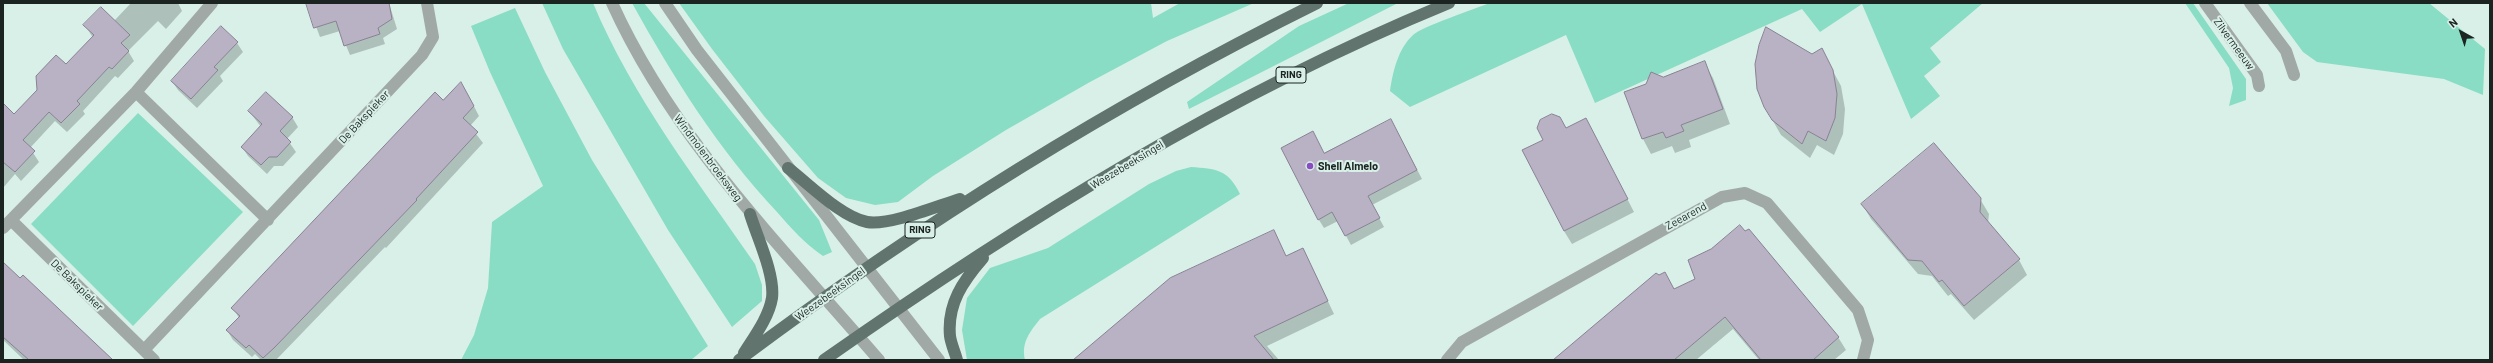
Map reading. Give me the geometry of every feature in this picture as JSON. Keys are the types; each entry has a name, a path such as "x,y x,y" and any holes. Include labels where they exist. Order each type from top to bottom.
{"main road":[{"name":"Weezebeeksingel","path":"740,359 867,267 974,195 1111,112 1317,3"},
{"name":"Weezebeeksingel","path":"824,360 994,245 1137,158 1210,117 1390,28 1450,3"},
{"path":"788,168 850,216 868,222 896,219 974,195"},
{"path":"740,359 764,319 772,298 771,283 750,214"},
{"path":"957,360 950,336 950,314 956,294 971,271 994,245"}],"street":[{"name":"De Bakspieker","path":"154,360 7,224 136,92 212,3"},
{"name":"De Bakspieker","path":"144,350 422,55 433,37 427,3"},
{"name":"Windmolenbroeksweg","path":"612,3 627,36 667,104 750,214 878,360"},
{"path":"666,3 697,50 939,360"},
{"name":"Zilvermeeuw","path":"2205,3 2257,75 2259,86"},
{"path":"2250,3 2286,51 2294,75"},
{"path":"136,92 268,220"},
{"name":"Zeearend","path":"1447,360 1462,342 1722,197 1745,193 1767,203 1858,310 1868,340 1863,360"}],"green space":[{"path":"542,3 593,3 627,72 667,138 755,264 762,285 762,301 732,327 668,230 563,49"},
{"path":"632,3 644,3 819,220 832,252 823,256 804,241 735,163 680,85"},
{"path":"679,3 1151,3 1153,18 1180,3 1254,3 1167,41 1090,82 1006,130 933,176 898,202 875,205 846,198 818,178 764,116 712,49"},
{"path":"1349,3 1398,3 1189,109 1187,102 1299,26"},
{"path":"1490,3 1983,3 1930,48 1941,62 1924,76 1940,96 1911,119 1862,4 1820,32 1802,9 1595,103 1566,35 1410,107 1390,91 1397,61 1404,47 1413,35 1437,23"},
{"path":"2185,3 2193,3 2246,79 2246,100 2229,106 2233,88 2229,68"},
{"path":"2267,3 2429,3 2485,49 2483,95 2444,79 2317,62 2303,52"},
{"path":"515,8 545,72 592,160 708,346 691,360 461,360 474,335 488,288 492,222 543,186 490,72 471,26"},
{"path":"138,113 243,212 133,326 31,224"},
{"path":"1191,167 1214,170 1226,175 1240,194 1040,319 1025,343 1025,360 967,360 962,330 967,298 990,268 1048,248 1149,184 1176,171"}],"building":[{"path":"306,3 389,3 392,19 378,28 380,34 344,46 336,21 314,28"},
{"path":"101,7 130,35 121,43 129,51 112,69 109,67 77,101 80,104 61,123 49,112 23,140 35,151 15,172 3,162 3,103 14,114 37,90 36,76 56,55 66,64 94,35 83,25"},
{"path":"221,26 238,42 214,67 218,70 191,99 171,81"},
{"path":"1766,27 1812,54 1822,48 1833,70 1837,94 1835,118 1826,141 1808,131 1802,144 1772,120 1764,107 1757,89 1755,64 1759,45"},
{"path":"1705,61 1723,109 1681,125 1684,131 1666,138 1663,132 1642,139 1624,92 1646,84 1651,72 1663,77"},
{"path":"461,82 474,106 463,118 478,132 416,199 417,200 274,348 263,358 249,345 246,348 226,330 240,316 231,308 435,92 443,100"},
{"path":"266,92 293,117 280,131 291,142 277,157 269,157 261,165 241,147 262,124 248,111"},
{"path":"1552,114 1560,117 1566,128 1586,118 1628,199 1564,231 1522,150 1543,140 1537,128 1540,120"},
{"path":"1391,119 1417,170 1368,196 1380,218 1345,236 1332,212 1318,220 1281,148 1313,131 1324,153"},
{"path":"1934,143 1981,198 1980,212 2020,259 1964,306 1942,280 1939,282 1922,261 1908,260 1861,204"},
{"path":"1740,225 1745,231 1749,229 1839,337 1813,360 1761,360 1725,317 1674,360 1553,360 1656,273 1659,275 1665,272 1674,289 1695,279 1688,260 1711,249"},
{"path":"1274,230 1286,256 1303,248 1328,301 1254,336 1274,360 1073,360 1170,278"},
{"path":"3,262 20,278 23,275 113,360 29,360 3,337"}],"place":[{"name":"Shell Almelo","path":"1310,166"}]}
